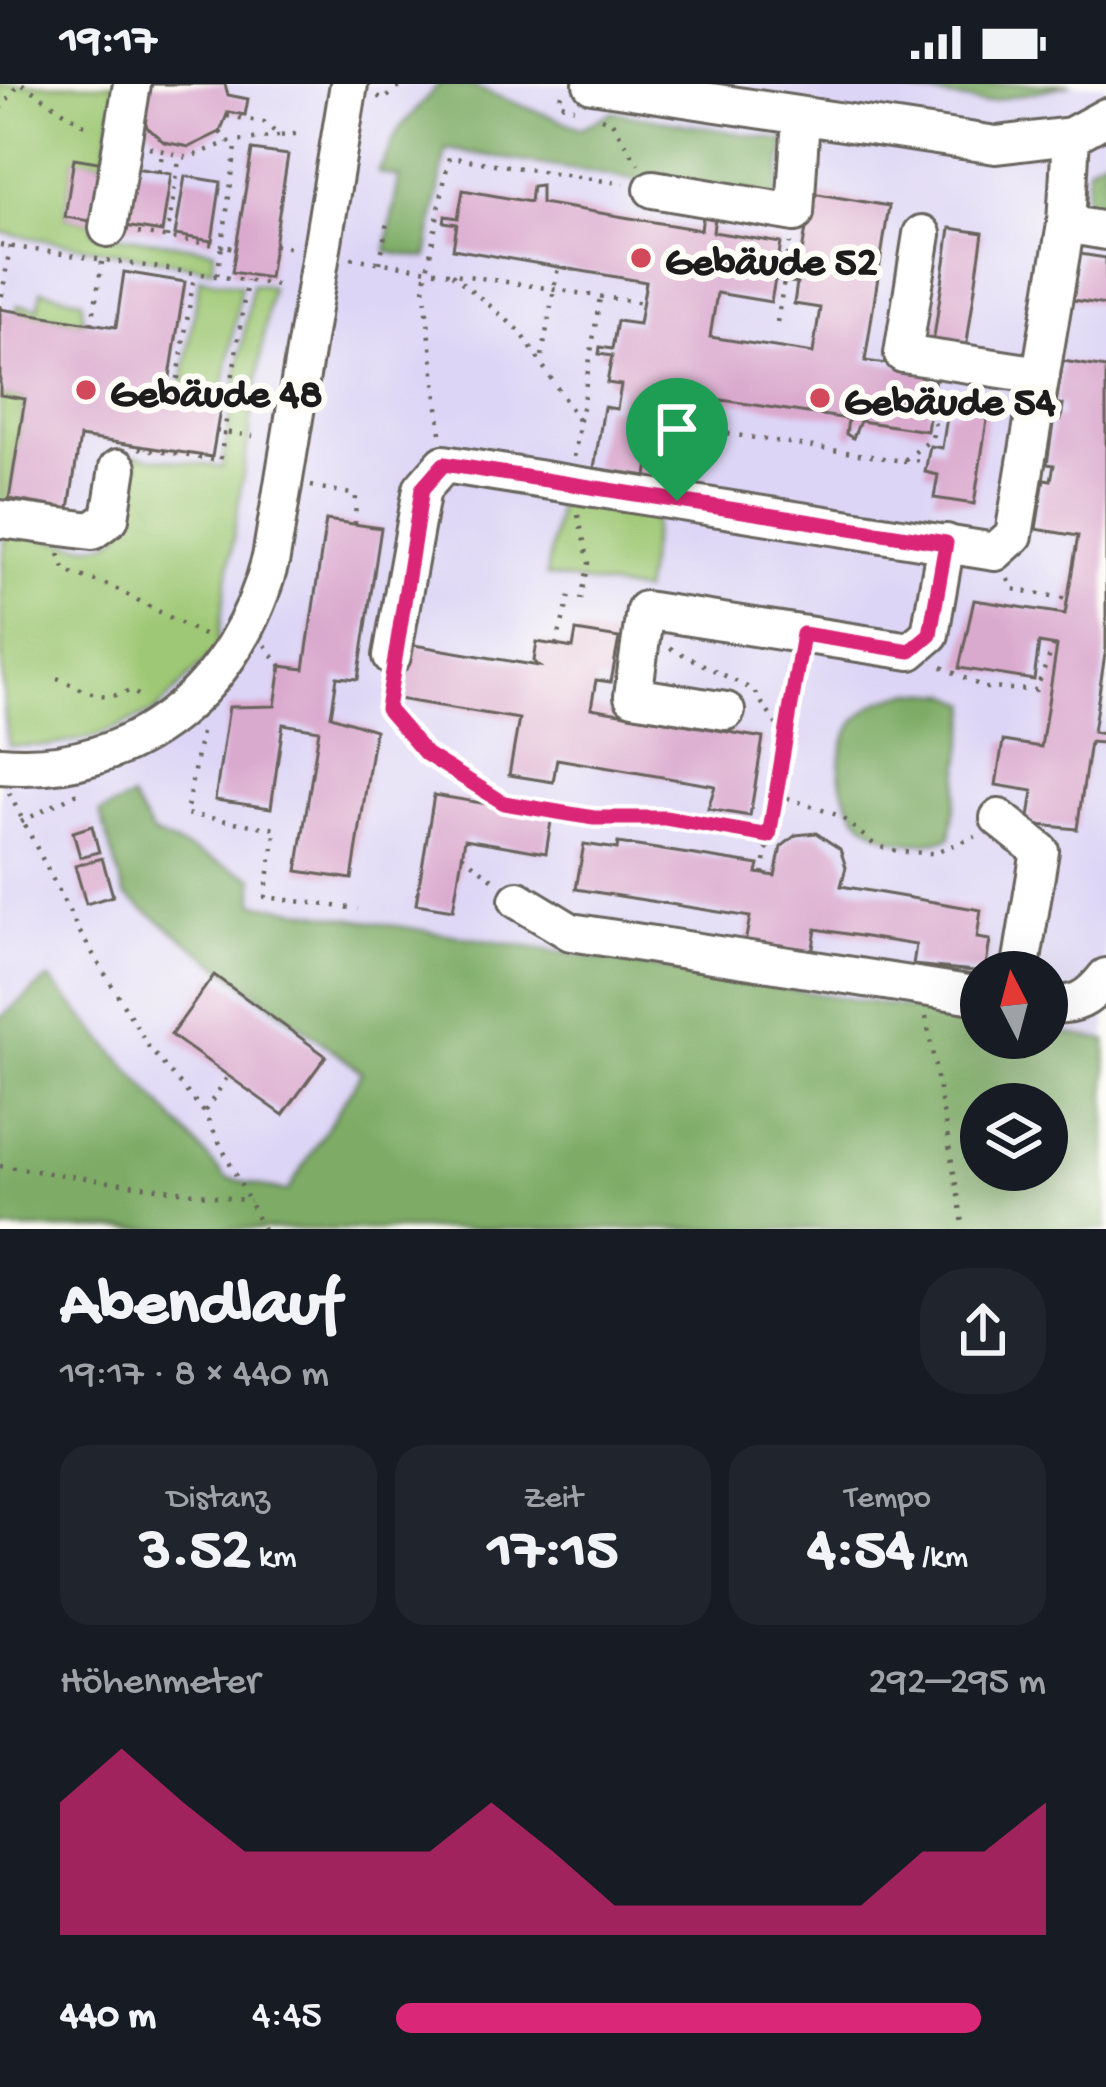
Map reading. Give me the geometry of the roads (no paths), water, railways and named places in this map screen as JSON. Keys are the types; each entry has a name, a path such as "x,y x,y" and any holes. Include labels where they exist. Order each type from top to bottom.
{"street":[{"path":"105,247 132,84"},
{"path":"3,776 70,762 130,742 171,718 219,673 250,624 263,590 349,84"},
{"path":"581,101 695,92 801,117 997,145 1070,136 1106,117"},
{"path":"653,189 795,213 801,117"},
{"path":"392,656 422,489 444,464 995,552 1014,535 1066,224 1070,136"},
{"path":"1066,224 1106,231"},
{"path":"922,235 904,354 1041,375"},
{"path":"0,519 92,531 110,518 118,469"},
{"path":"726,711 633,696 645,610 910,651 930,634 946,543"},
{"path":"999,818 1040,851 1023,951"},
{"path":"518,900 571,932 960,993"},
{"path":"1068,1007 1093,995 1106,977"}],"place":[{"name":"Gebäude 52","path":"641,258"},
{"name":"Gebäude 48","path":"86,390"},
{"name":"Gebäude 54","path":"820,398"}]}
